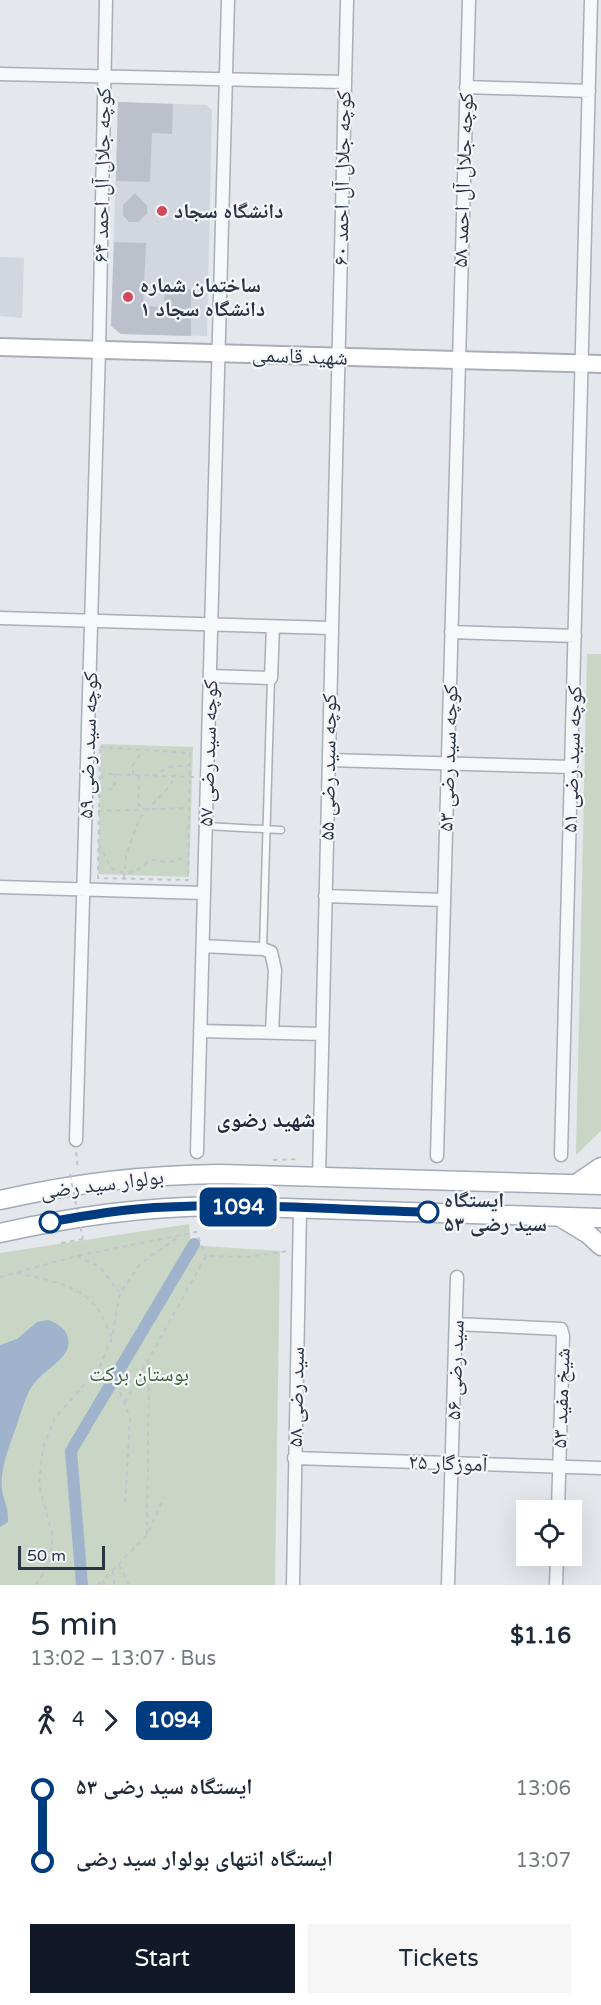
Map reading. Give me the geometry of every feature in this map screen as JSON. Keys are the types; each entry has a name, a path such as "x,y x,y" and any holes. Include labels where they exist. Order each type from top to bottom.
{"main road":[{"path":"576,1184 601,1167"},
{"name":"بولوار سید رضی","path":"0,1200 111,1179 165,1175 219,1174 601,1185"},
{"name":"بولوار سید رضی","path":"0,1233 104,1213 167,1207 219,1206 601,1218"},
{"path":"559,1216 588,1234 601,1246"}],"street":[{"name":"کوچه جلال آل احمد ۶۴","path":"99,350 106,0"},
{"name":"کوچه سید رضی ۵۷","path":"197,1152 228,0"},
{"name":"کوچه جلال آل احمد ۶۰","path":"338,357 347,0"},
{"name":"کوچه جلال آل احمد ۵۸","path":"458,360 469,0"},
{"name":"کوچه سید رضی ۵۱","path":"561,1155 591,0"},
{"path":"0,74 344,82"},
{"path":"466,87 589,91"},
{"name":"شهید قاسمی","path":"0,347 601,364"},
{"name":"کوچه سید رضی ۵۹","path":"76,1140 84,889 93,811 91,621 99,350"},
{"name":"کوچه سید رضی ۵۵","path":"319,1177 338,357"},
{"name":"کوچه سید رضی ۵۳","path":"437,1156 458,360"},
{"path":"0,618 331,628"},
{"path":"210,676 271,678 273,627"},
{"path":"451,632 575,636"},
{"path":"328,760 571,767"},
{"path":"0,887 204,892"},
{"path":"325,896 444,900"},
{"path":"203,946 263,949 271,952 275,970 272,1032"},
{"path":"201,1031 322,1034"},
{"name":"سید رضی ۵۸","path":"293,1585 300,1209"},
{"name":"سید رضی ۵۶","path":"448,1585 458,1276"},
{"name":"شیخ مفید ۵۳","path":"456,1324 561,1329 563,1336 558,1500"},
{"name":"آموزگار ۲۵","path":"294,1458 601,1468"},
{"path":"556,1566 556,1585"}],"lane":[{"path":"263,949 271,678"},
{"path":"206,826 281,830"}],"path":[{"path":"93,789 99,779 100,747 190,753 189,765 189,777 189,808 188,880 98,878 98,841 93,811 93,789 105,774 133,776 174,777 189,777 207,777"},
{"path":"133,776 133,765 142,751"},
{"path":"153,776 169,767 189,765"},
{"path":"93,789 114,789 116,774"},
{"path":"139,776 138,803 142,809"},
{"path":"124,879 126,856 140,819 170,786 174,777"},
{"path":"93,811 189,808"},
{"path":"98,841 111,868 124,873 134,873 152,859 159,859 166,863 188,857"},
{"path":"76,1140 78,1170"},
{"path":"61,1243 84,1239 70,1174"},
{"path":"0,1276 77,1256 196,1232 206,1256"},
{"path":"36,1585 48,1566 53,1537 39,1485 43,1447 55,1418 99,1368 112,1338 120,1293 141,1263 181,1235"},
{"path":"206,1256 248,1257 299,1249"},
{"path":"77,1256 100,1267 120,1293"},
{"path":"125,1402 206,1256"},
{"path":"15,1273 58,1282 82,1293 99,1311 112,1338"},
{"path":"147,1535 149,1359"},
{"path":"102,1372 120,1392 130,1418 125,1507"},
{"path":"137,1380 149,1386"},
{"path":"98,1585 147,1535 164,1497"},
{"path":"119,1565 129,1585"},
{"path":"113,1571 114,1585"},
{"path":"103,1580 104,1585"}],"shaded area":[{"name":"دانشگاه سجاد","path":"118,102 206,105 212,110 207,336 121,334 111,326"},
{"path":"0,257 24,258 22,318 0,316"}],"green space":[{"path":"587,654 601,654 601,1131 576,1155"},
{"path":"101,744 193,747 189,877 98,874"},
{"name":"بوستان برکت","path":"189,1224 191,1245 280,1251 275,1585 0,1585 0,1253"}],"water":[{"path":"48,1320 64,1329 68,1337 68,1347 62,1357 35,1382 24,1402 4,1465 2,1490 8,1522 0,1527 0,1345 17,1339 37,1322"}],"building":[{"path":"118,102 173,104 172,134 152,133 150,182 116,181"},
{"path":"135,193 147,206 147,214 138,222 129,222 123,215 123,205"},
{"name":"ساختمان شماره ۱ دانشگاه سجاد","path":"114,242 146,243 143,306 164,307 165,288 191,289 191,336 121,334 111,326"}],"waterway":[{"path":"82,1585 71,1451 194,1244"}],"bus line":[{"name":"1094","path":"50,1222 115,1211 167,1207 219,1206 428,1212"}],"place":[{"name":"دانشگاه سجاد","path":"162,211"},
{"name":"ساختمان شماره ۱ دانشگاه سجاد","path":"128,297"},
{"name":"ایستگاه سید رضی ۵۳","path":"428,1212"}],"district":[{"name":"شهید رضوی","path":"266,1119"}]}
